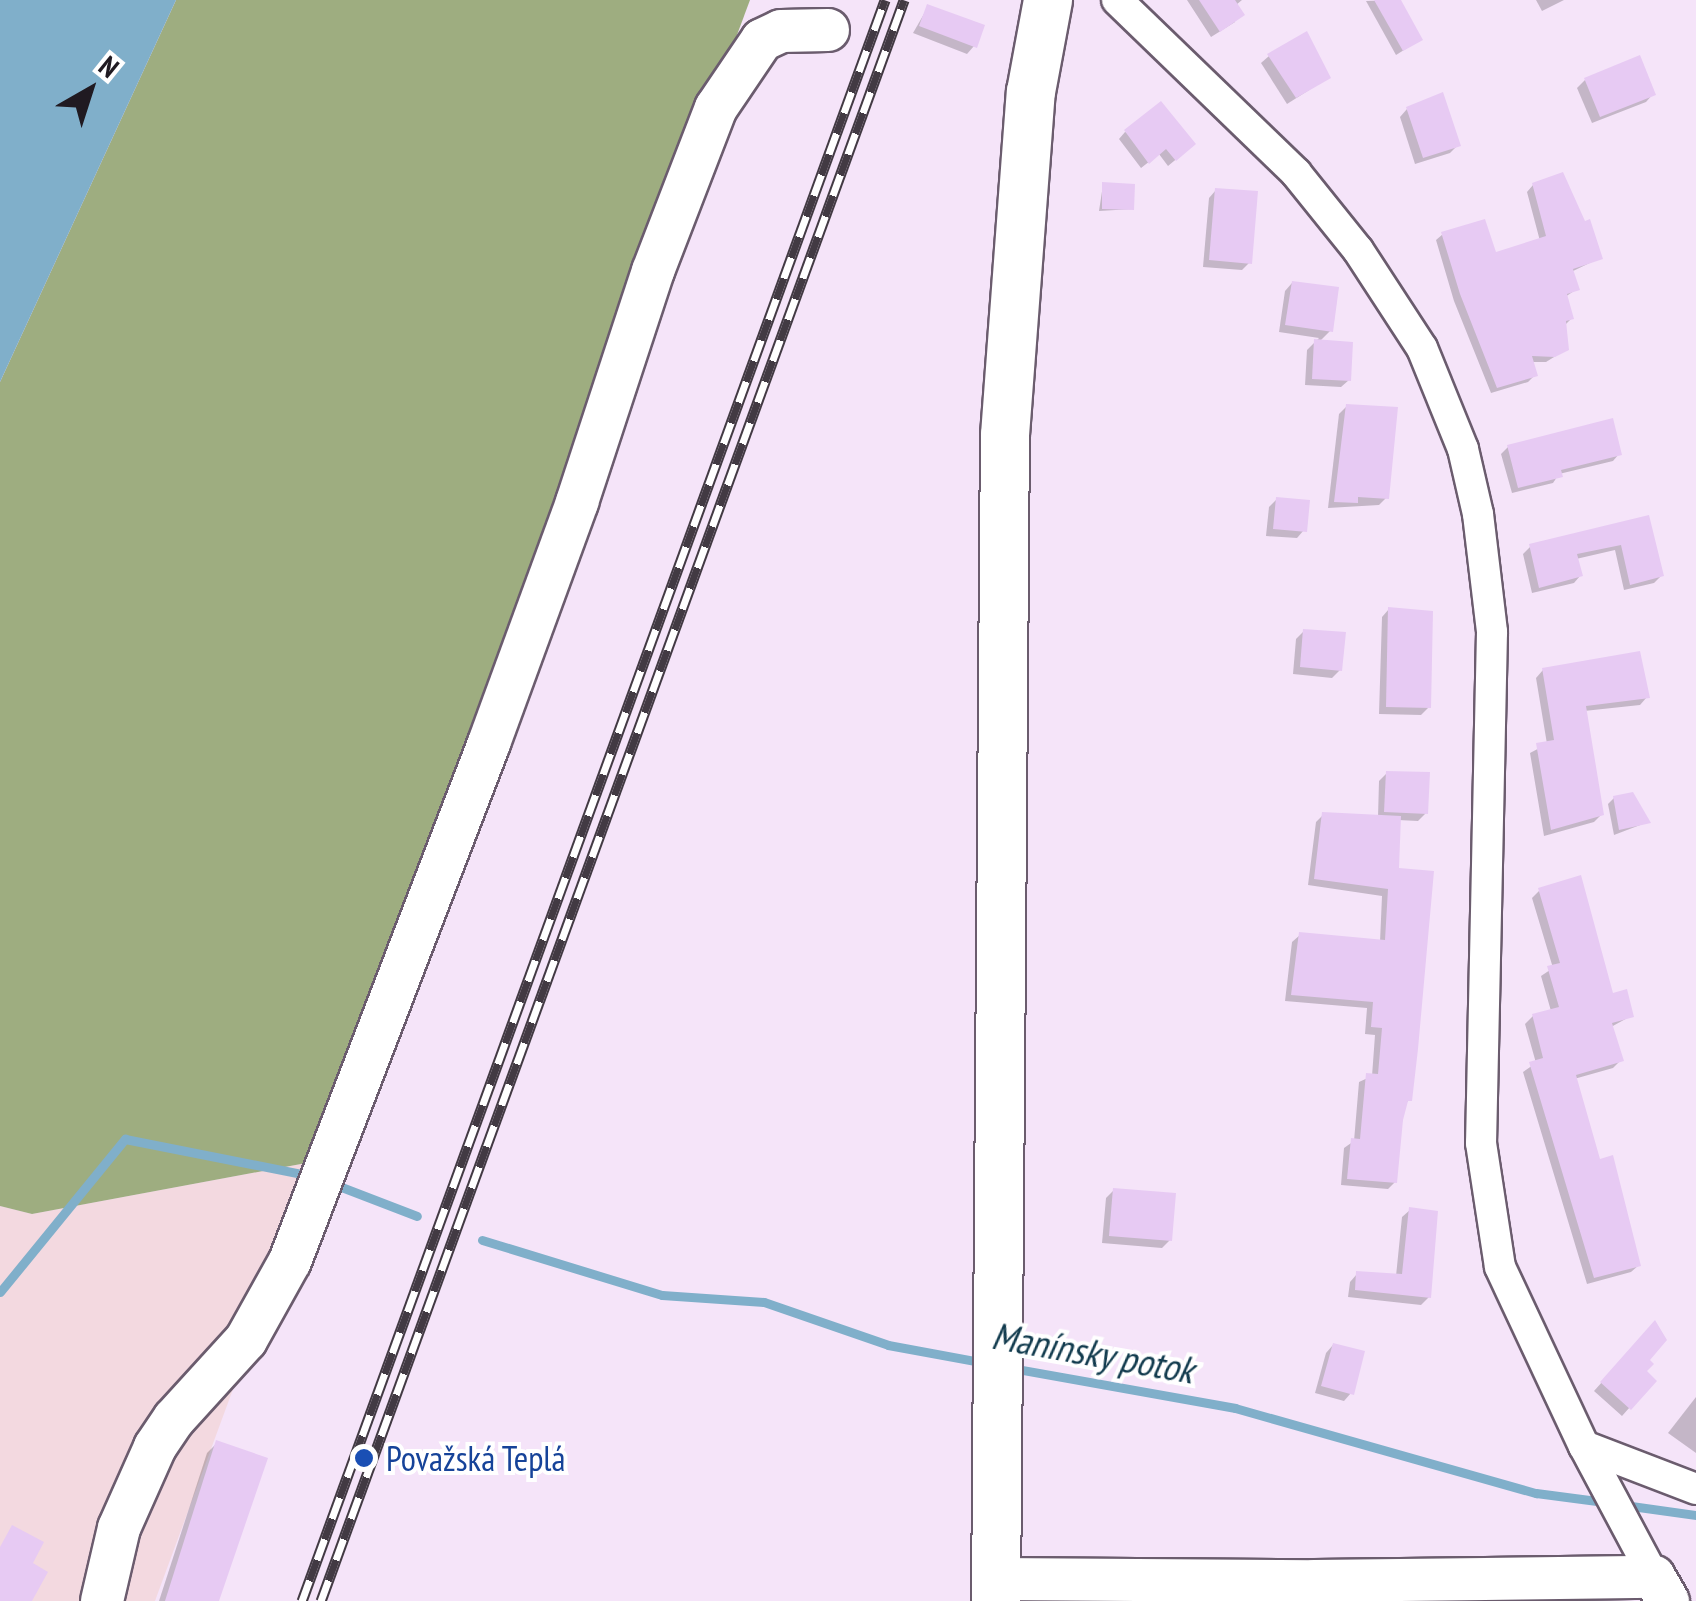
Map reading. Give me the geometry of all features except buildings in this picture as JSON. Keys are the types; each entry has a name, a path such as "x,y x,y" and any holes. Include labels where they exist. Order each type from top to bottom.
{"main road":[{"path":"996,1590 1004,435 1031,92 1048,0"}],"street":[{"path":"996,1590 1661,1589 1584,1446 1500,1268 1482,1143 1492,632 1478,514 1463,450 1422,348 1358,250 1296,174 1117,0"},
{"path":"102,1601 120,1528 155,1446 261,1319 310,1210 495,726 577,502 652,272 716,108 762,40 791,29 828,30"},
{"path":"1584,1446 1696,1489"}],"shaded area":[{"path":"317,1161 155,1601 0,1601 0,1206 32,1214"}],"green space":[{"path":"176,0 750,0 317,1161 32,1214 0,1206 0,382"}],"water":[{"path":"0,0 176,0 0,382"}],"waterway":[{"name":"Manínsky potok","path":"0,1292 125,1139 312,1176"},
{"name":"Manínsky potok","path":"331,1183 417,1216"},
{"name":"Manínsky potok","path":"482,1240 662,1295 764,1302 888,1345 986,1363"},
{"name":"Manínsky potok","path":"1011,1368 1235,1408 1536,1493 1604,1502"},
{"name":"Manínsky potok","path":"1624,1505 1696,1515"}],"railway":[{"path":"302,1601 885,0"},
{"path":"321,1601 904,0"}],"place":[{"name":"Považská Teplá","path":"364,1458"}]}
